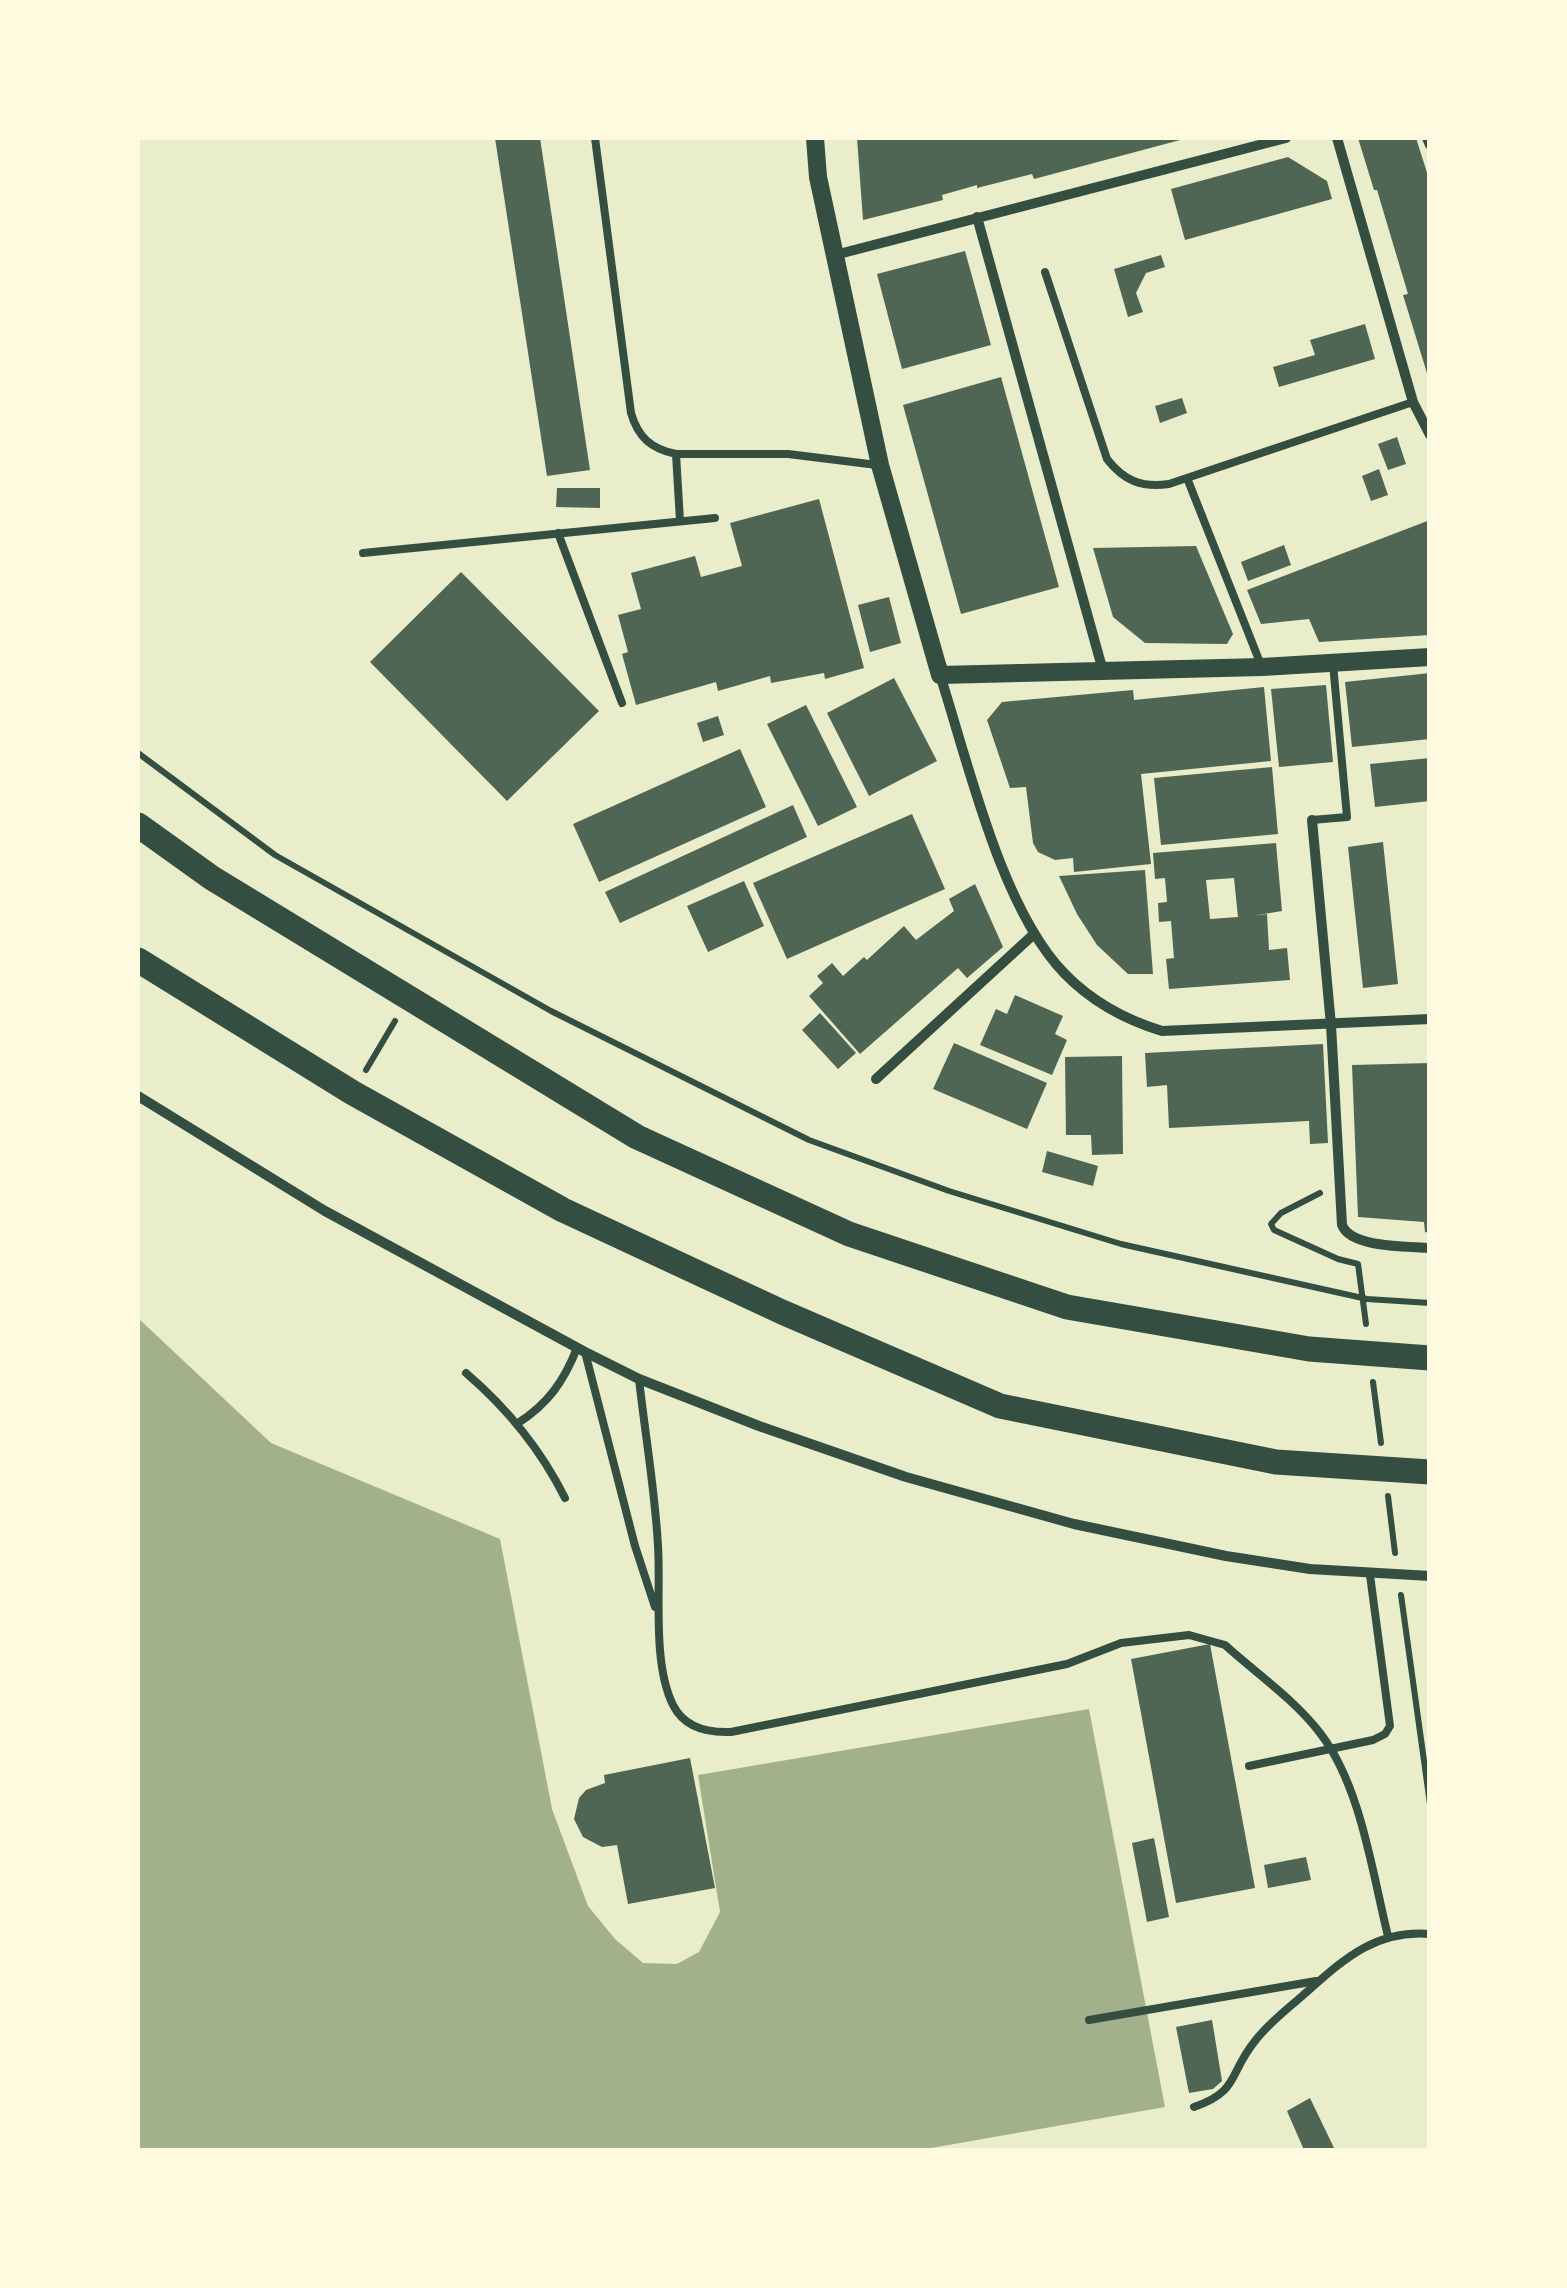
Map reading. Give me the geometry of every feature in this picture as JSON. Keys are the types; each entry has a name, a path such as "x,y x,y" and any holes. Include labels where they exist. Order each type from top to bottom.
{"main road":[{"path":"138,826 212,878 637,1137 849,1234 1067,1307 1310,1349 1430,1358"},
{"path":"138,960 353,1093 563,1210 782,1312 1000,1406 1276,1462 1430,1472"}],"street":[{"path":"816,138 818,177 880,466 940,675 1003,870 1034,934 1064,973 1130,1022 1162,1031 1430,1020"},
{"path":"834,255 1286,138"},
{"path":"1337,138 1413,402 1430,435"},
{"path":"1428,138 1430,145"},
{"path":"977,217 1103,670"},
{"path":"940,675 1262,667 1430,657"},
{"path":"1312,820 1342,1225 1345,1232 1358,1240 1430,1248"},
{"path":"876,1079 1034,934"},
{"path":"138,1096 326,1212 581,1350 759,1426 906,1477 1074,1524 1226,1556 1370,1575 1430,1576"}],"lane":[{"path":"595,138 631,414 646,442 660,451 676,454 788,454 880,466"},
{"path":"1045,272 1107,459 1116,471 1142,484 1169,484 1413,402"},
{"path":"676,454 680,522"},
{"path":"1186,478 1262,667"},
{"path":"363,553 714,518"},
{"path":"558,533 622,703"},
{"path":"1312,820 1347,817 1333,664"},
{"path":"518,1423 548,1399 581,1350"},
{"path":"581,1350 656,1611 672,1703 679,1714 702,1730 731,1732 976,1685 1067,1664 1121,1643 1189,1635 1224,1645 1301,1712 1332,1749 1351,1792 1388,1936"},
{"path":"466,1374 518,1423 552,1471 565,1498"},
{"path":"639,1378 658,1544 656,1611"},
{"path":"1248,1766 1380,1738 1390,1726 1370,1575"},
{"path":"1194,2106 1218,2098 1258,2036 1358,1949 1388,1936 1430,1934"},
{"path":"1089,2020 1320,1980"}],"path":[{"path":"138,752 292,864 551,1011 809,1140 949,1191 1121,1244 1367,1299 1430,1303"},
{"path":"353,1093 408,998"},
{"path":"1340,1186 1281,1214 1271,1224 1274,1230 1358,1264 1366,1328"},
{"path":"1372,1367 1384,1460"},
{"path":"1386,1478 1397,1570"},
{"path":"1400,1589 1430,1804"}],"shaded area":[{"path":"138,1318 271,1443 500,1539 552,1809 588,1906 615,1939 643,1963 677,1964 699,1952 720,1912 698,1775 1089,1709 1165,2107 920,2150 138,2150"}],"building":[{"path":"495,138 540,138 590,470 547,476"},
{"path":"857,138 1184,139 1034,179 1032,174 977,185 942,195 943,200 863,220"},
{"path":"1358,138 1416,138 1430,182 1430,383 1403,295 1408,294"},
{"path":"1288,157 1327,181 1332,199 1185,240 1171,189"},
{"path":"965,251 991,345 902,369 877,274"},
{"path":"1161,255 1165,267 1146,273 1136,293 1143,312 1128,317 1114,269"},
{"path":"1365,324 1375,359 1279,387 1273,367 1315,355 1310,340"},
{"path":"1001,377 1059,587 961,614 903,405"},
{"path":"1182,398 1187,413 1160,423 1155,406"},
{"path":"1397,437 1406,464 1388,470 1378,444"},
{"path":"1379,469 1388,495 1371,501 1362,476"},
{"path":"557,488 600,488 600,508 556,507"},
{"path":"819,499 864,668 825,679 824,673 771,683 770,676 718,691 716,682 636,705 622,654 628,652 618,615 641,609 631,573 695,556 701,577 742,566 730,523"},
{"path":"1430,520 1430,635 1319,642 1309,619 1261,624 1247,590"},
{"path":"1284,545 1291,565 1248,581 1241,562"},
{"path":"1196,546 1233,634 1227,644 1145,643 1113,617 1093,548"},
{"path":"461,572 599,711 507,801 370,662"},
{"path":"889,597 901,643 870,652 858,605"},
{"path":"1430,673 1430,739 1352,747 1345,682"},
{"path":"894,678 937,761 869,796 827,713"},
{"path":"1326,685 1333,762 1279,767 1271,689"},
{"path":"1264,687 1271,761 1141,774 1151,864 1074,872 1073,858 1055,860 1038,852 1033,843 1026,787 1010,788 987,720 1002,702 1133,690 1134,700"},
{"path":"806,705 857,807 818,826 767,724"},
{"path":"718,716 724,735 703,742 697,723"},
{"path":"740,749 766,807 599,882 573,824"},
{"path":"1430,758 1430,801 1375,807 1370,764"},
{"path":"1272,767 1278,834 1161,845 1154,778"},
{"path":"793,805 807,837 620,923 605,892"},
{"path":"912,814 945,889 787,959 753,883"},
{"path":"1383,842 1398,984 1363,988 1348,847"},
{"path":"1276,843 1282,911 1252,916 1267,914 1269,950 1287,948 1290,980 1169,989 1166,959 1174,958 1171,921 1159,922 1158,903 1167,902 1165,878 1155,879 1153,853","holes":["1234,878 1238,917 1210,919 1206,880"]},
{"path":"1145,870 1153,974 1128,974 1097,945 1059,876"},
{"path":"744,881 764,926 708,952 687,906"},
{"path":"975,884 1003,947 967,978 958,968 860,1054 809,996 823,983 817,976 832,963 843,976 904,926 916,940 954,911 949,899"},
{"path":"1015,995 1063,1016 1055,1034 1067,1040 1052,1075 980,1045 996,1009 1007,1014"},
{"path":"820,1013 856,1053 838,1069 802,1030"},
{"path":"954,1043 1047,1083 1027,1129 933,1089"},
{"path":"1323,1044 1328,1143 1310,1144 1309,1121 1169,1128 1167,1085 1147,1087 1145,1053"},
{"path":"1122,1056 1123,1154 1092,1155 1091,1135 1066,1135 1065,1057"},
{"path":"1430,1063 1430,1233 1425,1232 1424,1222 1358,1217 1352,1065"},
{"path":"1047,1151 1098,1166 1093,1186 1042,1172"},
{"path":"1210,1644 1255,1888 1176,1903 1131,1659"},
{"path":"690,1758 715,1888 628,1904 617,1845 602,1847 583,1837 574,1819 579,1798 586,1790 605,1783 604,1775"},
{"path":"1154,1838 1169,1917 1147,1922 1132,1843"},
{"path":"1306,1857 1311,1880 1268,1888 1264,1865"},
{"path":"1212,2020 1222,2081 1213,2089 1189,2093 1176,2027"},
{"path":"1310,2098 1335,2150 1304,2150 1287,2111"}]}
